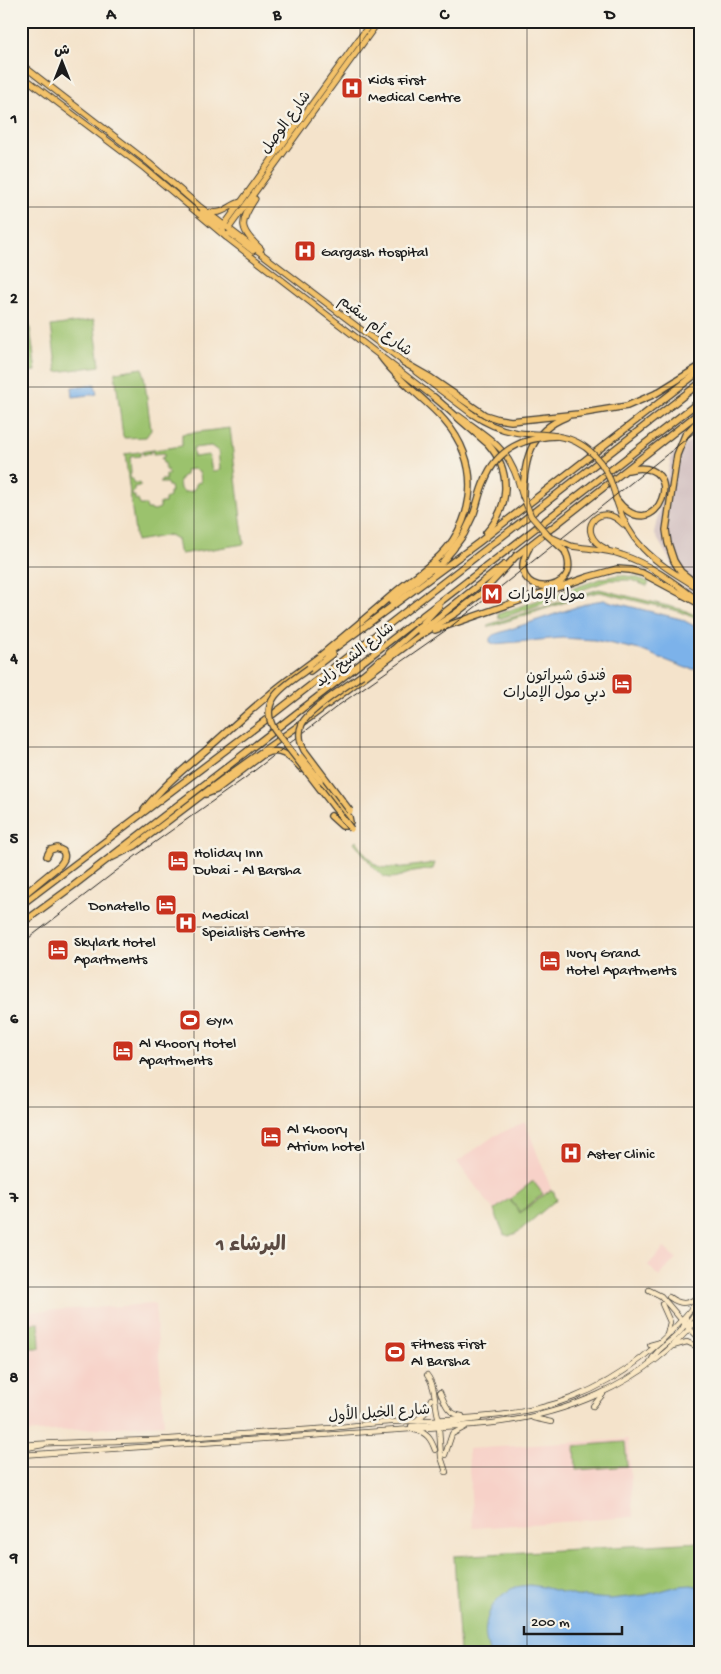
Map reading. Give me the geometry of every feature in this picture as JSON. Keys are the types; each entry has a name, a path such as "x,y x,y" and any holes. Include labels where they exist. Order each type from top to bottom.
{"highway":[{"path":"351,829 274,729 269,714 271,703 276,693 360,633 392,595 437,558 450,544 462,522 470,492 470,479 466,460 455,434 446,422 381,357"},
{"path":"403,362 425,373 479,411 491,417 511,421 616,409 639,402 655,394 700,366"},
{"path":"139,816 163,788 270,693 370,619 478,543 700,371"},
{"name":"شارع الشيخ زايد","path":"21,905 700,383"},
{"path":"434,397 488,444 497,457 503,471 505,490 502,510 495,523 478,543"},
{"name":"شارع الشيخ زايد","path":"21,924 73,886 700,401"},
{"path":"350,811 304,750 300,741 300,730 303,721 362,674 408,642 700,412"},
{"path":"523,496 527,458 538,438 556,422 578,414"},
{"path":"700,419 685,435 677,455 666,530 668,546 674,561 681,572 700,588"},
{"path":"370,619 454,548 464,534 474,513 486,477 492,466 501,456 512,447 528,440 556,436"},
{"path":"616,499 628,511 640,515 652,512 663,499 664,490 662,482 654,472 641,468 626,471"},
{"path":"531,545 524,557 523,568 528,578 540,586 554,585 564,578 569,563 565,551 544,532"},
{"path":"108,858 135,846 261,751 316,714 401,650 474,600 518,555"},
{"path":"401,650 446,625 613,570 626,569 642,573 700,603"},
{"path":"377,663 422,624 445,599"},
{"path":"309,669 280,695 274,705 273,716 280,730 349,817 350,822 348,826 342,826 331,816"},
{"path":"203,794 216,790 263,754 278,751 290,756 322,791"},
{"path":"21,897 64,860 63,851 57,848 50,850 46,856"}],"main road":[{"path":"376,22 391,22"},
{"name":"شارع الوصل","path":"224,225 337,70 376,22"},
{"name":"شارع الوصل","path":"224,225 259,187 376,22"},
{"path":"336,61 337,70"},
{"name":"شارع أم سقيم","path":"21,64 149,164 199,206 472,414 489,424 509,431 556,436 574,441 594,455 608,474 620,513 628,530 641,547 655,561 700,588"},
{"name":"شارع أم سقيم","path":"21,75 126,153 226,237 491,439 510,459 531,516 544,532 554,539 572,546 612,552 629,557 645,565 700,603"},
{"path":"306,122 314,119"},
{"path":"259,187 245,215 244,226 247,235 262,250 264,256"},
{"path":"181,199 191,202 224,225 226,237 228,234 231,234 257,254 270,260"},
{"path":"199,206 219,213 242,202"},
{"path":"612,552 598,545 593,540 590,530 592,522 600,515 611,515 618,518 628,530"},
{"path":"649,1290 661,1296 700,1339"},
{"path":"669,1297 676,1302 684,1304 700,1296"},
{"name":"شارع الخيل الأول","path":"21,1444 160,1439 414,1421 472,1426 532,1417 560,1410 604,1392 617,1386 650,1364 672,1346 686,1325 686,1316 700,1296"},
{"path":"650,1345 664,1340 670,1322 662,1304"},
{"path":"650,1364 652,1357 686,1325 700,1306"},
{"name":"شارع الخيل الأول","path":"21,1455 405,1429 527,1410 575,1397 607,1382 700,1316"},
{"path":"672,1346 687,1342 700,1348"},
{"path":"427,1375 433,1384 442,1457 446,1472"},
{"path":"440,1392 450,1411 460,1416 474,1417"},
{"path":"593,1406 604,1392"},
{"path":"414,1421 425,1413 432,1399"},
{"path":"392,1430 402,1426 473,1421 485,1417"},
{"path":"532,1417 551,1422"},
{"path":"445,1455 452,1434 460,1429 472,1426"},
{"path":"405,1429 418,1431 427,1436 432,1441 435,1450"},
{"path":"267,1444 272,1439"},
{"path":"21,1449 37,1447 48,1443"},
{"path":"70,1452 76,1457"}],"shaded area":[{"path":"700,434 700,598 687,589 654,533 672,455"},
{"path":"525,1122 551,1189 557,1199 518,1232 509,1236 504,1234 493,1209 457,1162 494,1136"},
{"path":"664,1248 676,1258 659,1277 648,1265"},
{"path":"155,1304 164,1424 21,1433 21,1312"},
{"path":"628,1439 633,1517 473,1528 468,1449"}],"green space":[{"path":"21,314 29,321 36,371 21,372"},
{"path":"94,320 100,366 57,372 51,326"},
{"path":"143,368 151,430 146,437 125,438 123,437 115,372"},
{"path":"230,428 244,544 181,554 177,539 170,535 136,541 125,454 182,446 182,434","holes":["211,446 218,451 220,470 212,471 209,455 194,457 193,448","150,451 153,451 153,454 164,453 164,457 161,458 169,475 166,475 166,480 161,480 161,483 167,483 170,486 171,492 169,492 169,497 165,499 165,503 160,503 160,508 152,511 147,509 146,505 140,505 138,500 135,500 135,496 132,496 134,487 140,486 140,483 133,483 133,479 130,479 130,457 140,456 140,453 143,452 143,455 150,454","194,469 200,473 201,482 196,483 192,491 185,492 180,489 179,481 186,475 185,470"]},
{"path":"619,575 635,577 649,582 647,586 631,580 610,580 499,619 498,614 603,578"},
{"path":"599,589 684,610 700,618 700,620 678,611 600,592 489,627 488,625"},
{"path":"356,840 370,860 381,867 395,868 435,863 433,869 391,878 383,876 373,867 354,842"},
{"path":"533,1181 543,1194 520,1212 510,1199"},
{"path":"551,1190 555,1193 557,1199 518,1232 509,1236 504,1234 494,1210 509,1199 520,1213"},
{"path":"39,1323 40,1348 21,1348 21,1324"},
{"path":"625,1442 627,1466 576,1470 575,1446"},
{"path":"700,1542 700,1653 460,1653 454,1556"}],"water":[{"path":"95,384 97,394 73,397 72,387"},
{"path":"604,600 681,619 700,629 700,670 686,668 640,650 594,640 562,638 494,644 490,642 490,638 493,635 591,602"},
{"path":"530,1585 576,1596 610,1599 646,1595 678,1586 691,1585 700,1587 700,1653 490,1653 487,1645 486,1627 490,1610 501,1596 508,1591 516,1587"}],"railway":[{"path":"21,944 137,855 245,778 339,705 449,628 700,428"}],"place":[{"name":"Kids First Medical Centre","path":"352,88"},
{"name":"Gargash Hospital","path":"305,251"},
{"name":"مول الإمارات","path":"492,594"},
{"name":"فندق شيراتون دبي مول الإمارات","path":"622,684"},
{"name":"Holiday Inn Dubai - Al Barsha","path":"178,861"},
{"name":"Donatello","path":"166,905"},
{"name":"Medical Speialists Centre","path":"186,923"},
{"name":"Skylark Hotel Apartments","path":"58,950"},
{"name":"Ivory Grand Hotel Apartments","path":"550,961"},
{"name":"GYM","path":"190,1020"},
{"name":"Al Khoory Hotel Apartments","path":"123,1051"},
{"name":"Al Khoory Atrium hotel","path":"271,1137"},
{"name":"Aster Clinic","path":"571,1153"},
{"name":"Fitness First Al Barsha","path":"395,1352"}],"district":[{"name":"البرشاء 1","path":"251,1243"}]}
